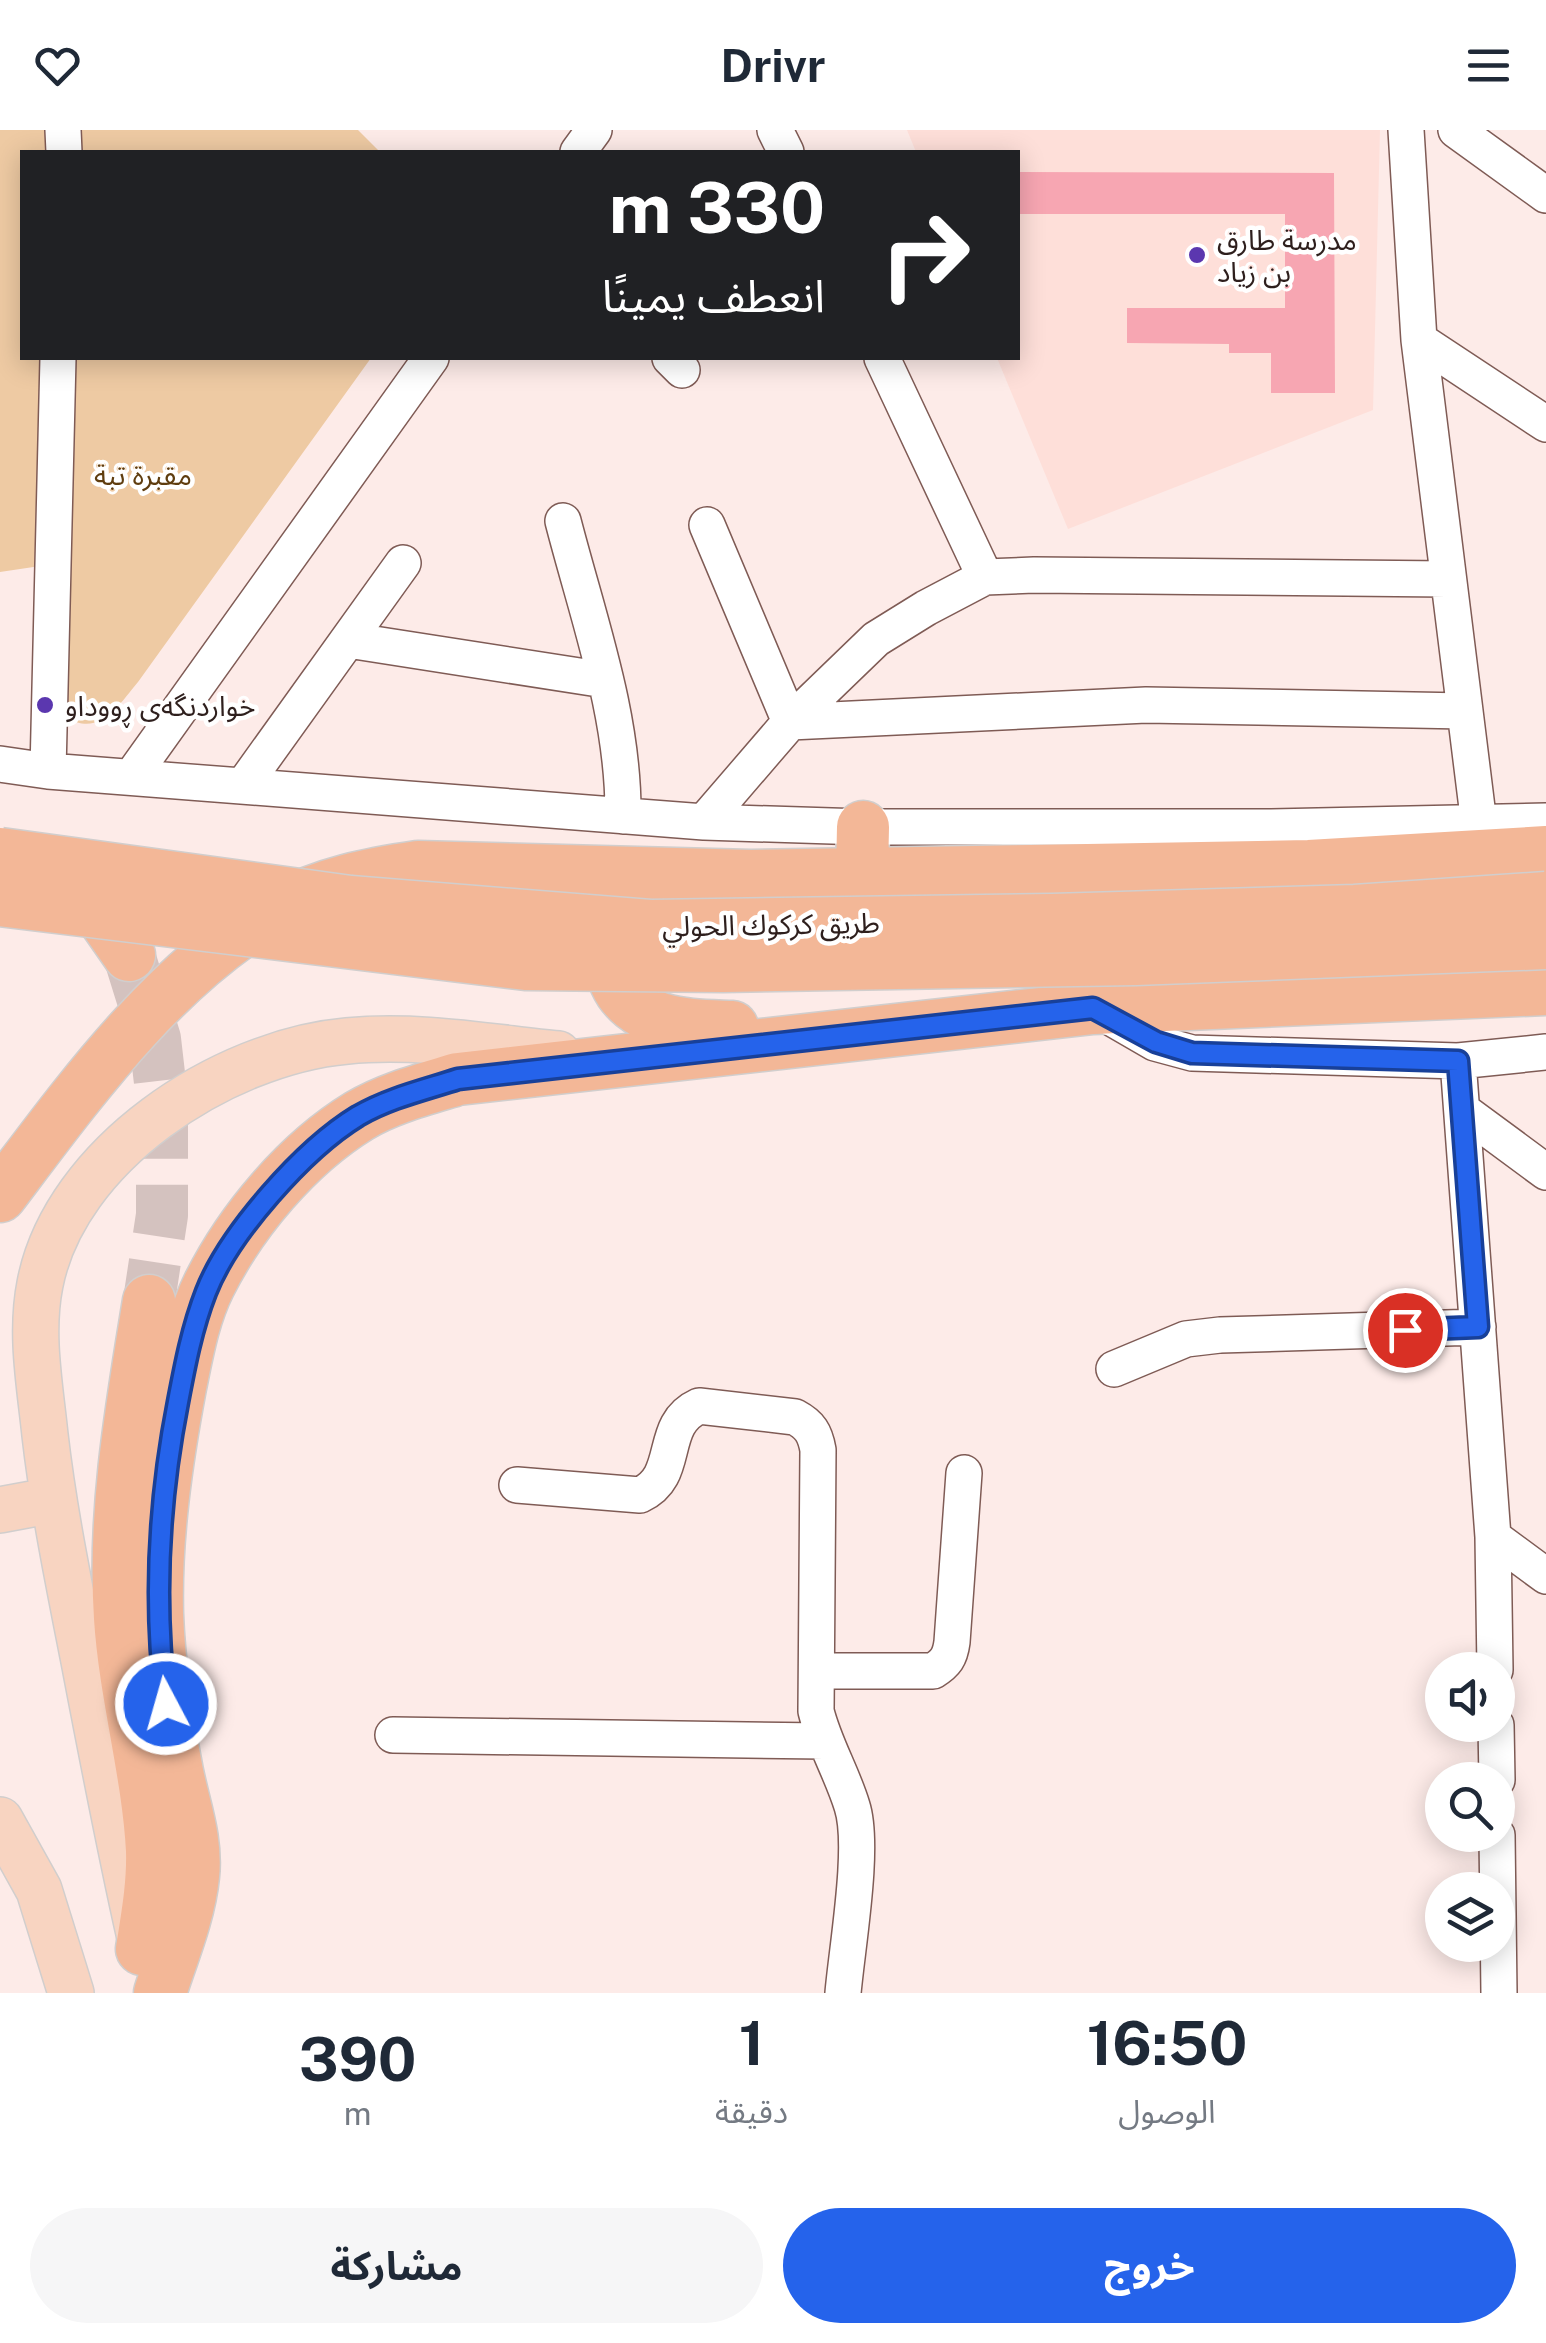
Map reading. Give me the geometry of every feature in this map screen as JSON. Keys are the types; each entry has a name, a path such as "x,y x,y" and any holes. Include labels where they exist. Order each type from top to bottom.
{"highway":[{"path":"0,830 48,858 97,909 129,956"},
{"path":"872,1033 658,1019 623,995 614,983 609,966 611,952 617,935 636,912 674,894 863,851 1309,866 1546,852"},
{"name":"طريق كركوك الحولي","path":"0,854 350,902 650,926 1298,913 1546,898"},
{"path":"0,1196 92,1076 165,998 241,932 281,906 325,887 371,874 418,868 751,876"},
{"name":"طريق كركوك الحولي","path":"0,900 526,964 723,966 1116,960 1546,943"},
{"path":"152,1978 186,1911 194,1875 193,1835 178,1778 157,1614 158,1530 191,1336 207,1288 223,1260 268,1200 322,1142 361,1115 406,1095 458,1079 1093,1008 1546,989"},
{"path":"149,1300 132,1407 120,1546 120,1617 152,1852 152,1978"}],"main road":[{"path":"152,1978 53,1500 37,1364 35,1324 40,1284 51,1246 68,1211 92,1178 158,1117 200,1089 246,1066 294,1050 344,1041 395,1038 625,1060"},
{"path":"0,1510 53,1500"},
{"path":"0,1820 19,1880 71,1993"}],"street":[{"path":"1406,130 1418,340 1479,824"},
{"path":"1456,130 1546,195"},
{"path":"1418,340 1546,424"},
{"path":"48,771 58,360"},
{"path":"132,776 430,360"},
{"path":"883,360 985,578"},
{"path":"563,521 621,751 624,816"},
{"path":"707,525 790,722"},
{"path":"243,786 403,563"},
{"path":"704,822 790,722 876,639 985,578 1447,578"},
{"path":"348,640 605,680"},
{"path":"790,722 1146,705 1465,711"},
{"path":"0,764 48,771 704,822 863,851 1271,827 1546,821"},
{"path":"1093,1008 1156,1042 1192,1053 1458,1061 1546,1052"},
{"path":"1458,1061 1493,1537 1495,1652"},
{"path":"1462,1110 1546,1172"},
{"path":"1114,1369 1186,1339 1220,1335 1478,1327"},
{"path":"517,1484 640,1495 654,1489 662,1478 677,1422 699,1406 795,1417 808,1424 818,1450 816,1711 824,1742 854,1808 856,1842 843,1993"},
{"path":"818,1670 933,1671 944,1664 952,1642 964,1473"},
{"path":"1493,1537 1546,1576"},
{"path":"393,1735 824,1742"},
{"path":"1497,1852 1499,1993"}],"shaded area":[{"name":"مدرسة طارق بن زياد","path":"907,130 1380,130 1373,410 1068,529 998,360 1020,360 1020,150 915,150"}],"green space":[{"name":"مقبرة تبة","path":"0,130 358,130 378,150 20,150 20,360 370,360 138,682 107,716 88,724 66,717 67,562 0,572"}],"building":[{"path":"1020,172 1334,173 1335,393 1271,393 1271,353 1229,353 1229,344 1127,343 1127,308 1285,308 1285,214 1020,214"}],"tunnel":[{"path":"129,955 155,1039 162,1100 162,1215 149,1301"}],"place":[{"name":"مدرسة طارق بن زياد","path":"1197,255"},
{"name":"خواردنگەی ڕووداو","path":"45,705"}],"route":[{"path":"166,1704 157,1614 158,1530 191,1336 207,1288 268,1200 322,1142 361,1115 406,1095 458,1079 1093,1008 1156,1042 1192,1053 1458,1061 1478,1327 1405,1330"}]}
